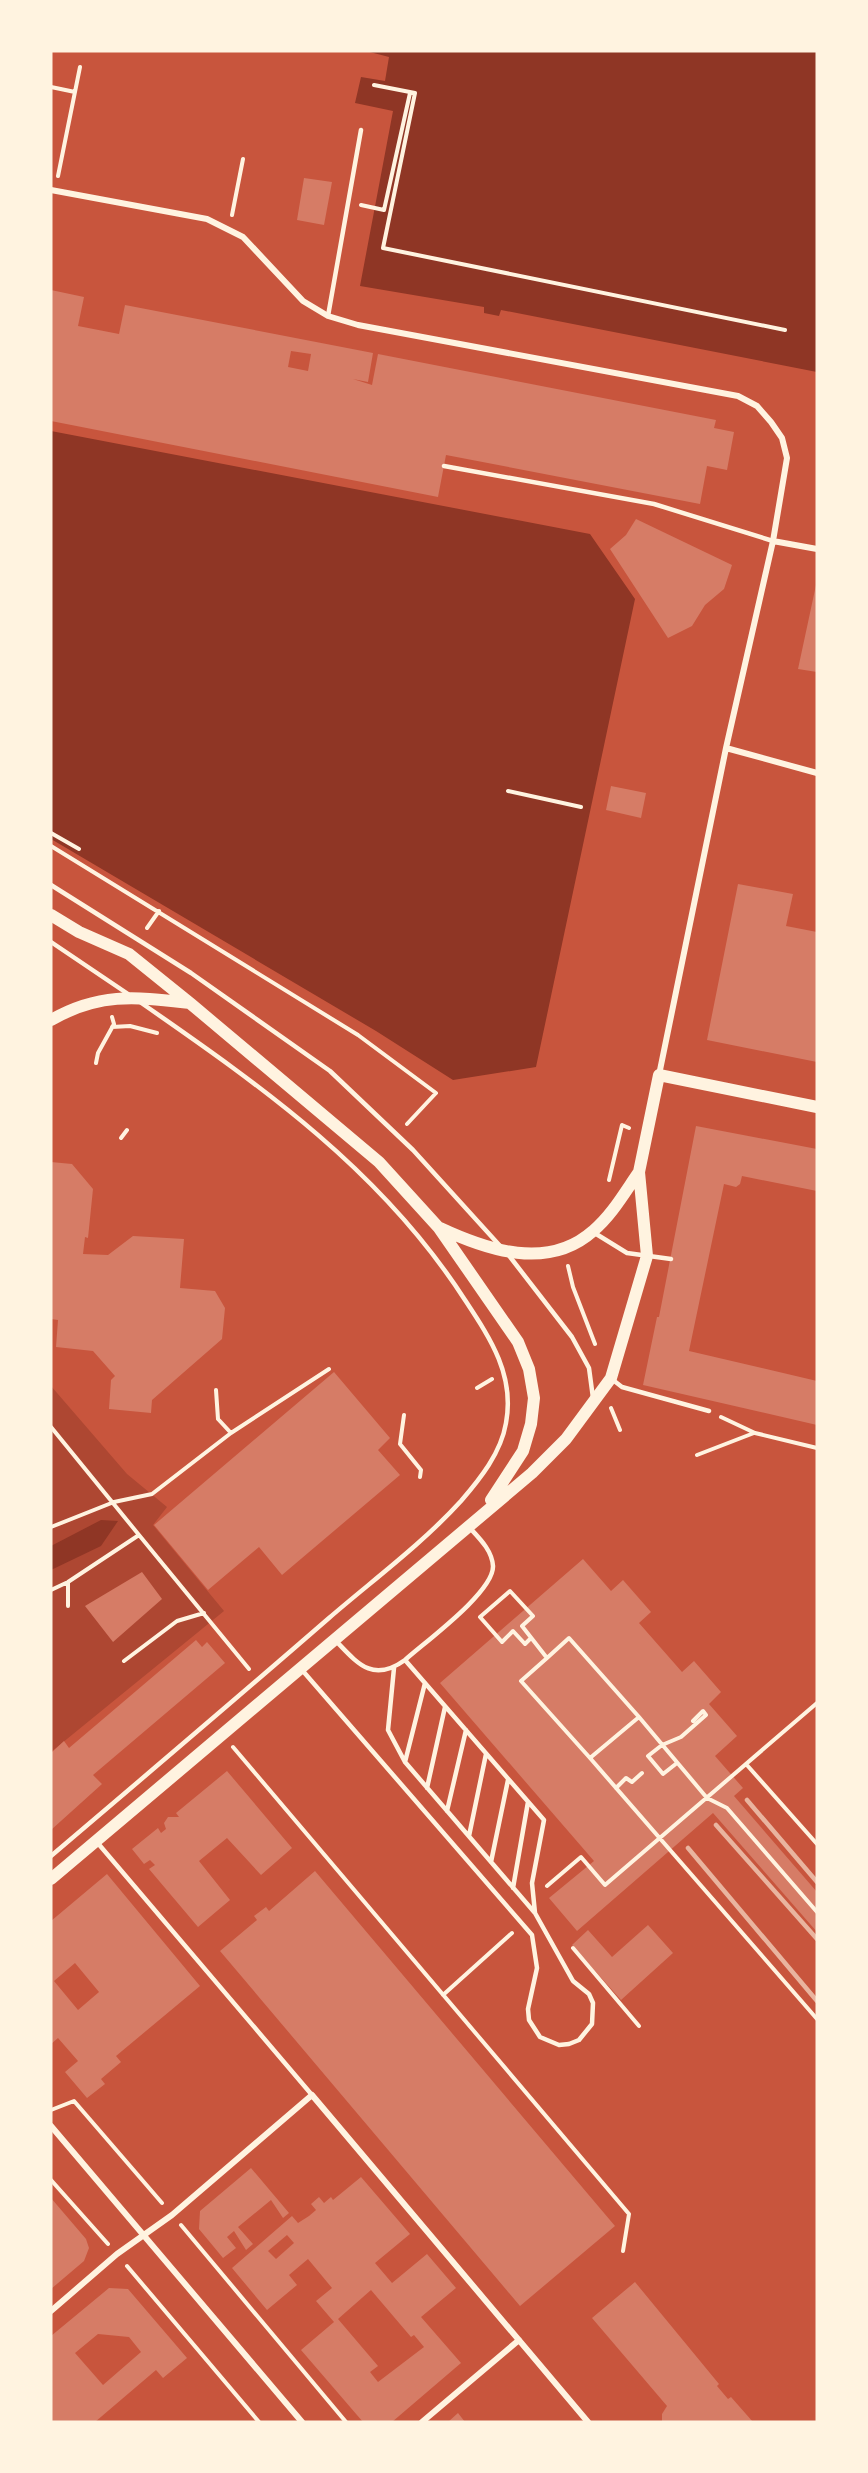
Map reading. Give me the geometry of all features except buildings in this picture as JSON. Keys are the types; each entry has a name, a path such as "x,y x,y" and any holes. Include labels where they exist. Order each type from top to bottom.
{"main road":[{"path":"51,915 79,932 129,954 191,1004 379,1162 439,1228 518,1342 529,1369 534,1398 531,1424 523,1451 482,1513"},
{"path":"51,1020 75,1006 108,999 133,997 191,1004"},
{"path":"51,1879 532,1473 566,1439 594,1404 610,1378 647,1256 639,1172 659,1075 817,1107"},
{"path":"439,1228 476,1245 507,1254 531,1254 564,1248 593,1232 614,1209 639,1172"}],"street":[{"path":"53,191 207,219 243,237 303,301 328,316 358,325 738,396 757,406 782,438 787,458 773,541 726,748 659,1075"},
{"path":"773,541 817,549"},
{"path":"726,748 817,773"},
{"path":"51,2311 117,2254 172,2215 312,2095 588,2422"},
{"path":"51,2126 302,2422"},
{"path":"422,2422 519,2340"}],"lane":[{"path":"328,316 361,130"},
{"path":"444,466 654,504 773,541"},
{"path":"51,885 191,973 330,1071 413,1150 507,1254 572,1337 589,1368 594,1404"},
{"path":"51,942 259,1086 314,1130 390,1200 441,1262 494,1345 507,1381 509,1403 506,1427 488,1467 472,1487 428,1532 51,1856"},
{"path":"593,1232 617,1249 647,1256 671,1258"},
{"path":"610,1378 622,1387 709,1411"},
{"path":"334,1639 363,1667 381,1671 394,1668 405,1660 483,1590 493,1574 491,1556 468,1526"},
{"path":"405,1660 544,1820 532,1883 535,1913"},
{"path":"300,1668 532,1935 537,1968 528,2010 529,2020 533,2029 549,2042 569,2044 587,2033 592,2024 593,2003 582,1986 573,1981 535,1913 405,1762 388,1730 394,1668"},
{"path":"405,1762 425,1683"},
{"path":"427,1788 445,1707"},
{"path":"447,1811 466,1730"},
{"path":"469,1836 486,1754"},
{"path":"491,1862 508,1779"},
{"path":"513,1888 528,1802"},
{"path":"96,1840 312,2095"}],"path":[{"path":"53,191 80,67"},
{"path":"374,85 415,93 383,248 785,330"},
{"path":"51,87 75,92"},
{"path":"371,208 384,210 410,93"},
{"path":"229,230 243,159"},
{"path":"508,791 581,807"},
{"path":"51,832 79,849"},
{"path":"51,846 358,1035 436,1093 407,1124 415,1133"},
{"path":"112,1027 130,1026 157,1033 166,1039"},
{"path":"609,1183 622,1125 647,1133"},
{"path":"121,1138 127,1130"},
{"path":"52,1527 114,1502 152,1494 231,1433 329,1369"},
{"path":"477,1388 492,1379 491,1371"},
{"path":"216,1390 218,1419 231,1433"},
{"path":"709,1411 755,1433 817,1448"},
{"path":"404,1416 400,1444 421,1470 420,1477"},
{"path":"51,1427 258,1680"},
{"path":"697,1455 755,1433"},
{"path":"51,1590 68,1582 139,1535"},
{"path":"68,1582 68,1606"},
{"path":"530,1639 525,1644 513,1631 502,1642 480,1617 510,1591 533,1616 522,1626 547,1658"},
{"path":"124,1661 177,1621 204,1614"},
{"path":"817,1912 726,1808 707,1798 639,1716 569,1638 521,1681 817,2019"},
{"path":"542,1891 581,1857 605,1885 817,1703"},
{"path":"677,1762 663,1774 648,1756 662,1745 681,1737 706,1715 703,1711 693,1720"},
{"path":"590,1758 639,1716"},
{"path":"222,1734 630,2214 623,2251"},
{"path":"707,1798 747,1763 817,1844"},
{"path":"616,1788 626,1778 632,1782 642,1773"},
{"path":"443,1995 518,1928"},
{"path":"571,1946 639,2026"},
{"path":"51,2110 74,2101 346,2422"},
{"path":"51,2180 117,2254 259,2422"}],"shaded area":[{"path":"366,51 817,51 817,372 501,310 499,316 484,313 484,307 360,286 393,111 355,103 361,77 385,81 389,57"},
{"path":"51,431 590,534 635,599 536,1067 453,1080 376,1031 51,839"},
{"path":"51,1386 127,1474 167,1507 153,1525 224,1611 51,1752"},
{"path":"101,1520 118,1521 101,1546 51,1570 51,1546"}],"railway":[{"path":"747,1800 817,1882"},
{"path":"716,1825 817,1939"},
{"path":"688,1848 817,2001"}]}
